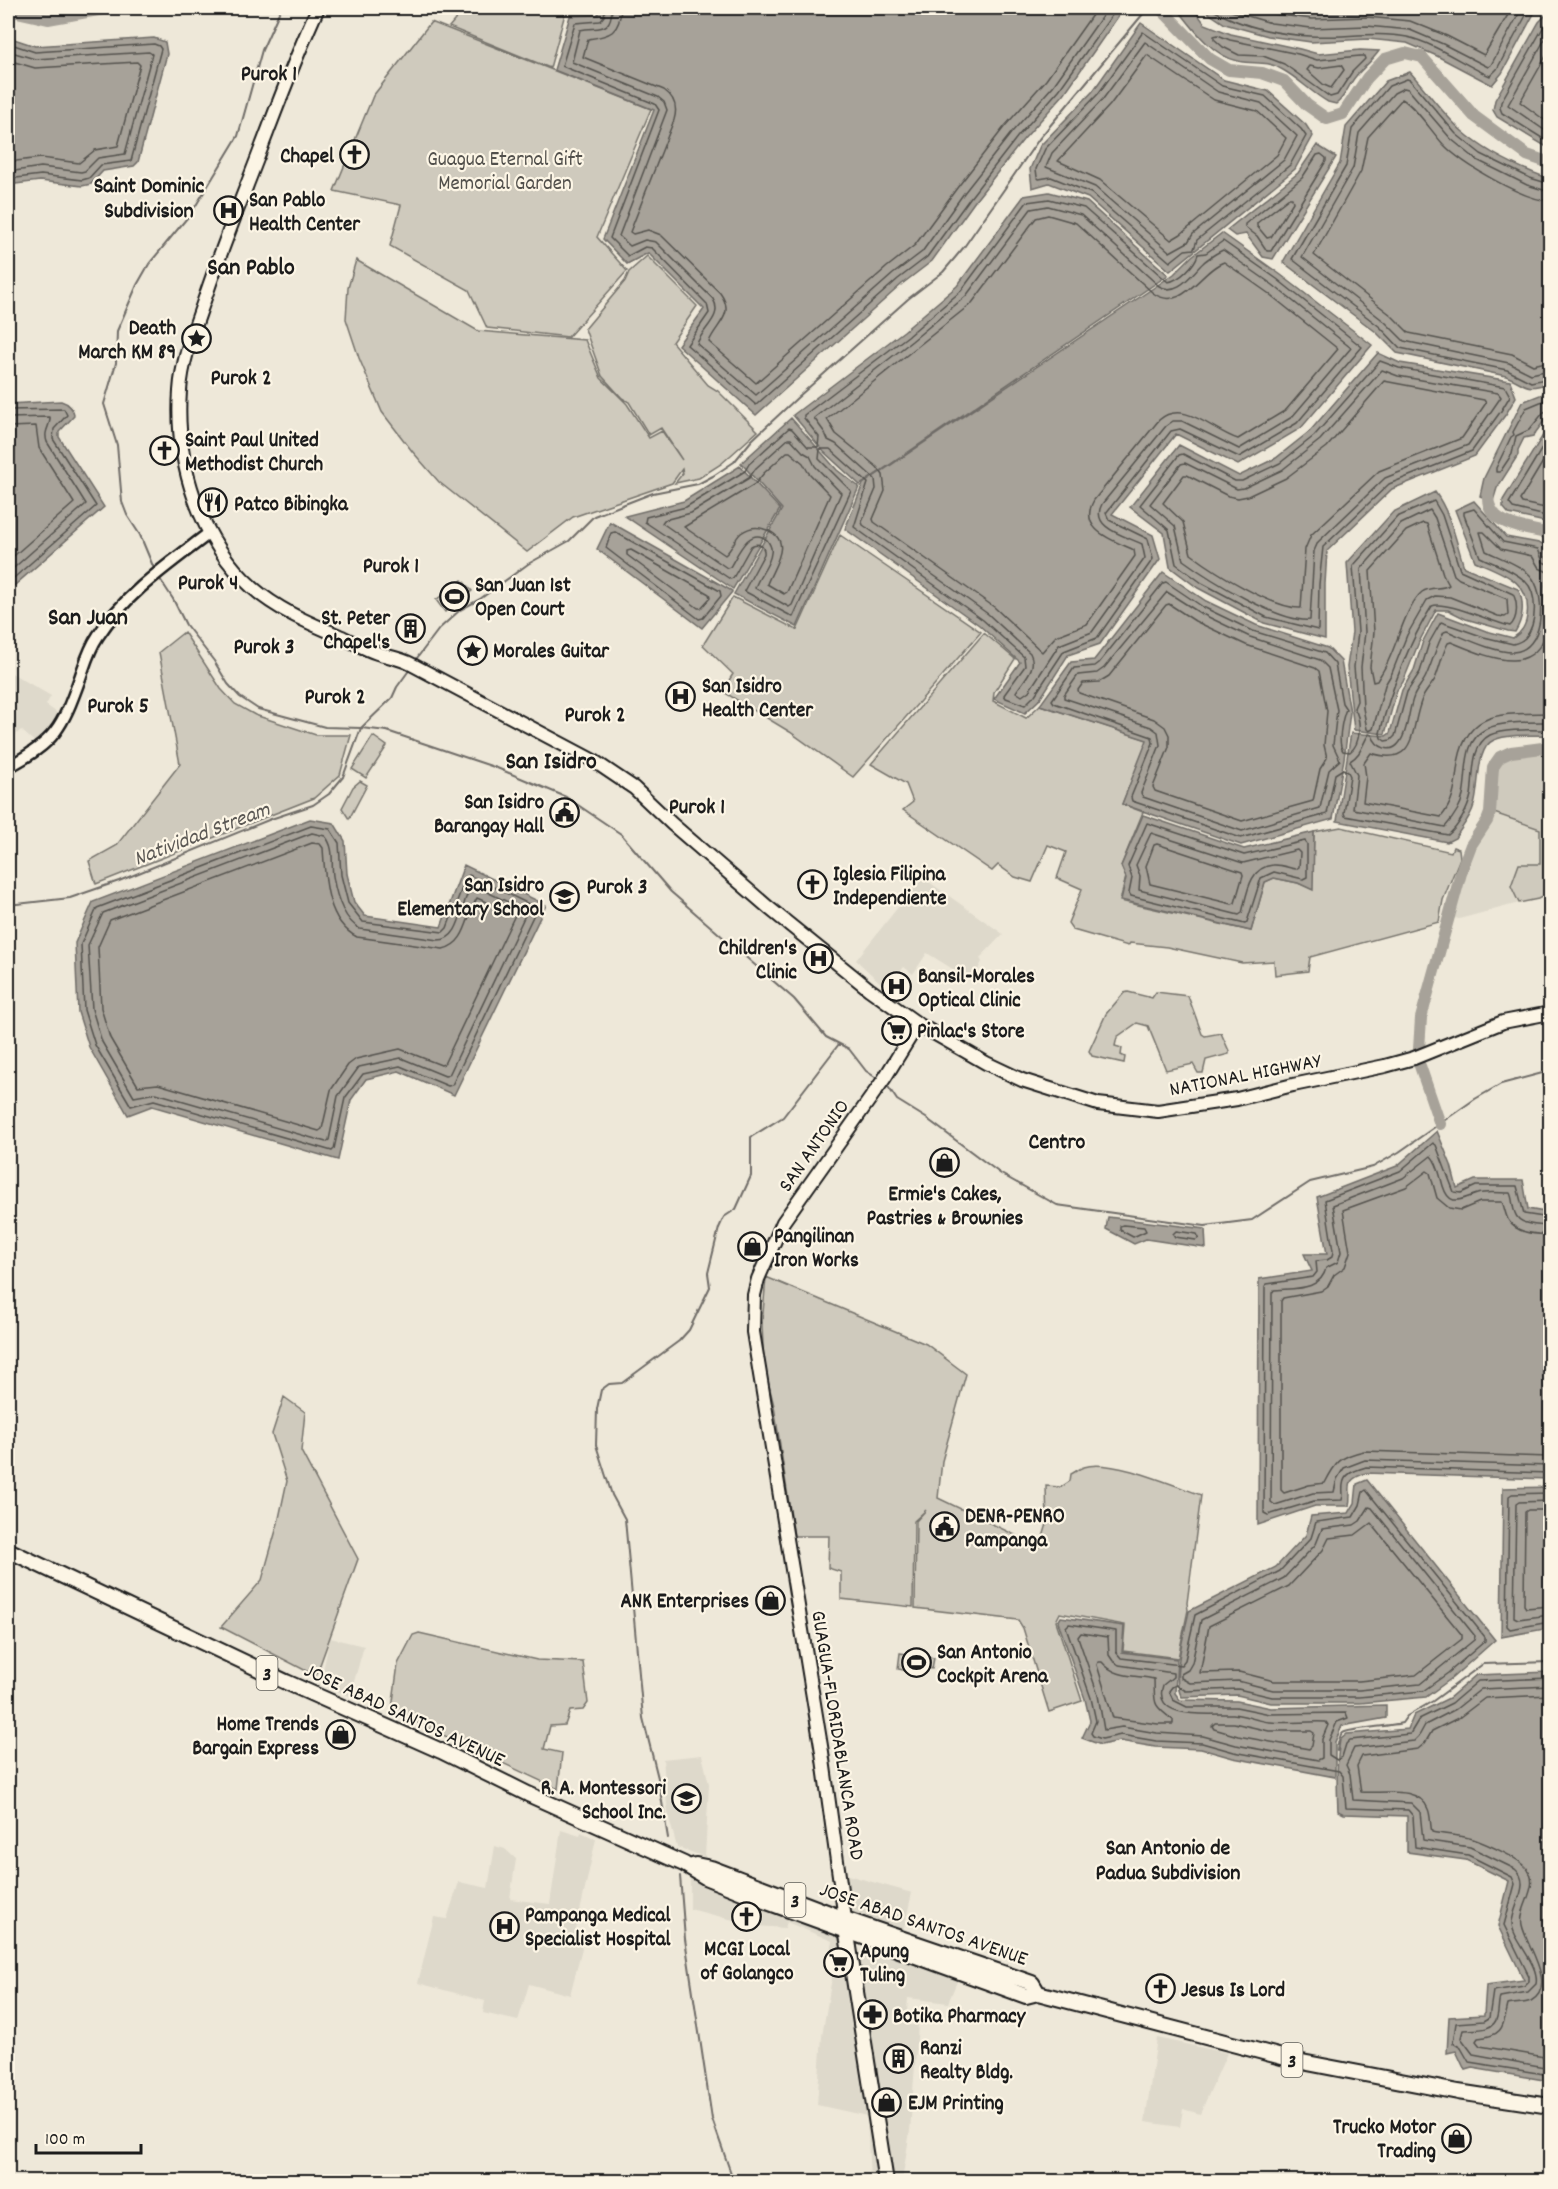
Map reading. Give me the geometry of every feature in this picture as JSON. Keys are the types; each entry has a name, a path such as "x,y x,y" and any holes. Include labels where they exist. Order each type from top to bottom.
{"main road":[{"name":"NATIONAL HIGHWAY","path":"318,8 281,92 213,274 184,364 180,388 180,432 191,486 208,534 236,571 269,601 314,625 376,653 414,665 594,761 634,788 672,824 770,908 869,988 918,1024 986,1063 1022,1080 1098,1104 1158,1111 1237,1099 1414,1059 1503,1022 1551,1013"},
{"name":"SAN ANTONIO","path":"754,1295 761,1270 783,1222 884,1079 918,1024"},
{"name":"GUAGUA-FLORIDABLANCA ROAD","path":"754,1295 753,1332 822,1752 886,2181"},
{"name":"JOSE ABAD SANTOS AVENUE","path":"8,1550 275,1677 441,1751 528,1794 689,1867 706,1878 846,1925 1026,1996 1038,1993 1297,2061 1458,2092 1551,2106"}],"street":[{"path":"8,767 36,751 52,737 65,715 96,638 127,602 164,568 208,534"}],"shaded area":[{"path":"8,671 51,696 46,705 60,715 37,744 21,730 8,742"},
{"path":"1494,813 1540,829 1540,865 1519,864 1512,886 1519,903 1459,919 1454,918 1457,897 1468,864 1464,860 1471,845"},
{"path":"922,877 1003,934 980,958 982,962 972,981 927,953 913,974 904,967 887,989 856,960"},
{"path":"330,1638 364,1646 350,1696 320,1684"},
{"name":"R. A. Montessori School Inc.","path":"702,1755 709,1784 705,1857 677,1847 668,1815 663,1759"},
{"name":"Pampanga Medical Specialist Hospital","path":"561,1830 580,1836 581,1832 596,1839 575,1934 582,1948 570,1995 529,1984 518,2021 483,2013 485,2001 418,1983 434,1917 447,1919 459,1882 488,1888 495,1846 505,1849 516,1859 510,1899 550,1904"},
{"path":"844,1874 912,1893 903,1932 848,1913"},
{"path":"691,1878 846,1936 884,2181 870,2181 867,2116 817,2105 822,2036 836,1954 830,1953 832,1941 787,1922 785,1928 757,1926 690,1909"},
{"path":"873,1949 958,1979 948,2003 908,1998 906,2025 918,2025 910,2131 902,2181 895,2181 862,2007 859,1960 861,1951"},
{"path":"1157,2038 1227,2053 1200,2114 1183,2109 1180,2127 1145,2122"}],"green space":[{"path":"465,8 593,8 592,11 566,10 550,68 449,27"},
{"name":"Guagua Eternal Gift Memorial Garden","path":"431,22 651,109 597,237 627,271 568,337 487,328 469,290 390,246 401,205 334,191 373,96"},
{"path":"647,256 697,306 672,342 708,385 718,391 758,431 721,464 699,478 675,483 683,473 682,469 672,483 573,517 527,552 439,482 382,412 359,358 346,319 348,288 356,260 478,331 585,340 601,378 627,404 649,438 662,431 682,460 661,428 649,435 629,402 622,398 602,376 585,329 625,281 629,272"},
{"path":"840,535 981,632 853,777 790,732 722,691 733,674 703,645 733,597 797,630"},
{"name":"San Juan 1st Open Court","path":"462,580 472,591 445,612 436,600"},
{"path":"184,632 221,689 235,704 255,715 316,735 351,735 340,775 314,798 96,884 89,861 116,846 180,764 159,652"},
{"path":"984,633 1015,659 994,692 993,701 1026,718 1040,705 1148,740 1122,804 1143,812 1121,866 1126,877 1120,901 1251,931 1265,882 1274,878 1298,883 1312,889 1314,832 1341,827 1451,852 1453,847 1459,849 1460,858 1443,900 1439,922 1310,957 1308,971 1275,975 1274,961 1242,963 1167,947 1130,943 1128,946 1073,930 1068,923 1082,889 1057,878 1066,852 1048,845 1032,882 1015,877 998,865 992,871 903,810 913,802 906,784 871,764"},
{"path":"373,736 387,746 366,778 352,769"},
{"path":"1550,753 1550,892 1538,899 1519,903 1511,886 1519,864 1540,864 1540,829 1494,813 1497,770 1505,757 1512,754"},
{"path":"360,781 367,785 349,819 342,808 353,787"},
{"path":"1156,992 1188,996 1202,1034 1205,1036 1221,1033 1229,1054 1206,1060 1203,1073 1198,1073 1193,1064 1166,1070 1148,1026 1137,1023 1117,1037 1115,1046 1122,1048 1121,1055 1125,1057 1124,1063 1092,1056 1089,1051 1106,1014 1124,993 1152,998"},
{"path":"766,1277 926,1344 966,1374 942,1461 938,1498 1040,1547 1047,1524 1046,1486 1061,1487 1070,1481 1071,1474 1084,1467 1095,1465 1125,1469 1201,1495 1188,1610 1178,1658 1123,1651 1125,1625 1060,1613 1056,1621 1082,1701 1049,1712 1023,1628 1018,1620 915,1608 916,1521 926,1510 914,1521 913,1607 841,1599 841,1572 828,1568 829,1536 794,1536 774,1406 764,1365 762,1325"},
{"path":"284,1397 305,1412 301,1451 358,1559 316,1676 221,1627 262,1580 278,1523 287,1481 272,1434"},
{"path":"419,1633 537,1660 583,1662 588,1703 583,1710 570,1711 565,1725 550,1726 544,1749 562,1753 558,1789 394,1712 392,1709 398,1664 413,1635"},
{"name":"San Antonio Cockpit Arena","path":"900,1653 934,1658 932,1669 920,1667 919,1673 898,1669"}],"water":[{"path":"599,8 1124,8 1064,94 1023,140 932,261 902,284 756,415 678,345 704,309 648,253 627,264 603,239 654,110 554,70 570,16 598,15"},
{"path":"1177,8 1193,8 1205,24 1231,34 1318,54 1360,50 1379,51 1356,76 1336,104 1328,102 1277,67 1265,63 1238,61 1220,53 1203,40"},
{"path":"1201,8 1537,8 1502,73 1492,85 1407,43 1368,39 1311,42 1268,36 1225,24"},
{"path":"1550,11 1550,149 1497,117 1493,110 1495,100 1539,22"},
{"path":"1141,23 1224,80 1268,91 1306,125 1313,136 1295,169 1170,271 1088,198 1049,183 1032,188 1030,169 1040,146 1093,91"},
{"path":"8,37 35,46 154,38 165,42 167,54 138,162 134,166 103,171 91,184 82,186 40,181 8,185"},
{"path":"1410,72 1448,117 1472,139 1504,159 1550,179 1550,383 1530,387 1506,376 1397,353 1376,332 1283,262 1340,163 1346,127 1386,81"},
{"path":"1317,145 1336,157 1273,259 1263,257 1246,234 1235,236 1227,230 1298,173"},
{"path":"1049,192 1087,202 1168,275 860,485 824,452 793,415 904,331 957,286 1024,196"},
{"path":"1222,233 1372,345 1301,428 1238,465 1176,434 1112,514 1153,535 1160,559 1100,644 1068,655 1040,699 1025,713 994,699 1020,662 979,625 845,529 863,484 1174,274 1192,256"},
{"path":"1378,353 1400,363 1510,381 1516,397 1475,456 1392,489 1327,551 1325,639 1264,623 1198,588 1170,567 1164,533 1130,507 1179,445 1239,476 1276,458 1310,431"},
{"path":"1550,391 1550,413 1533,436 1524,438 1518,455 1497,488 1493,501 1480,496 1484,478 1522,402"},
{"path":"61,401 70,407 74,416 59,432 59,437 104,507 8,591 8,404"},
{"path":"791,418 837,470 859,487 797,627 734,594 782,509 741,463"},
{"path":"1550,424 1550,523 1509,514 1503,507 1503,500"},
{"path":"740,466 780,509 733,589 625,516 684,501"},
{"path":"1435,492 1449,519 1464,567 1518,589 1522,605 1520,622 1515,632 1508,631 1466,619 1448,610 1436,610 1419,642 1403,682 1397,690 1385,734 1354,730 1347,667 1352,632 1347,563 1393,512"},
{"path":"1474,501 1506,537 1544,544 1550,577 1550,735 1507,736 1488,744 1481,760 1473,809 1455,838 1447,842 1337,821 1351,733 1386,736 1390,733 1402,690 1414,670 1423,641 1438,613 1486,631 1513,638 1524,626 1527,604 1520,586 1505,574 1475,561 1455,510"},
{"path":"610,522 732,592 702,628 597,549"},
{"path":"1163,572 1206,601 1256,625 1328,648 1341,661 1350,712 1333,819 1241,845 1122,804 1147,740 1040,705 1071,662 1094,660"},
{"path":"1143,815 1244,849 1314,832 1313,890 1298,883 1274,878 1265,882 1251,931 1121,900 1126,878 1121,866"},
{"path":"310,819 334,823 345,841 347,874 354,902 365,916 441,927 464,865 546,905 454,1095 399,1071 366,1079 351,1100 338,1160 152,1106 128,1115 89,1047 78,1012 75,943 93,902"},
{"path":"1437,1131 1451,1165 1457,1188 1475,1180 1523,1180 1528,1209 1550,1213 1550,1479 1366,1473 1351,1482 1349,1506 1315,1506 1258,1525 1259,1279 1312,1271 1304,1254 1327,1254 1317,1197 1397,1166"},
{"path":"1108,1217 1205,1229 1206,1248 1146,1239 1134,1244 1106,1229"},
{"path":"1367,1480 1495,1640 1452,1678 1426,1697 1360,1703 1271,1703 1237,1695 1182,1697 1177,1679 1189,1611 1276,1567 1306,1535 1311,1516 1349,1513 1355,1503 1357,1484"},
{"path":"1550,1487 1550,1628 1501,1637 1503,1488"},
{"path":"1061,1617 1124,1626 1122,1652 1177,1659 1175,1693 1180,1700 1237,1701 1271,1708 1386,1705 1386,1718 1342,1726 1335,1742 1335,1777 1233,1758 1201,1749 1155,1747 1120,1741 1101,1745 1082,1738 1090,1721 1085,1699 1058,1622"},
{"path":"1550,1672 1550,2081 1472,2068 1465,2070 1456,2051 1447,2053 1449,2017 1484,2015 1486,1985 1524,1980 1498,1926 1509,1881 1466,1860 1407,1852 1407,1816 1344,1814 1338,1811 1337,1775 1340,1740 1347,1734 1408,1729 1414,1715 1449,1698 1476,1675"}],"waterway":[{"path":"8,10 48,19 109,8"},
{"path":"155,571 140,535 127,515 122,502 117,445 104,404 116,363 117,331 149,264 192,212 238,136 262,50 281,8"},
{"path":"414,662 439,629 460,610 480,599 528,564 569,541 594,516 653,493 698,484 734,462 752,440 798,397 908,299 943,272 964,247 1039,139 1148,8"},
{"path":"1160,8 1210,59 1229,70 1262,73 1284,81 1307,105 1327,119 1343,114 1367,78 1385,59 1405,53 1422,57 1474,116 1527,155 1550,163"},
{"path":"1490,485 1488,499 1497,517 1516,526 1550,534"},
{"path":"158,576 186,625 214,661 228,684 240,697 258,709 325,727 387,731 497,768 566,797 621,834 671,892 794,999 826,1037 849,1049 866,1071 878,1079"},
{"name":"Natividad Stream","path":"8,905 70,898 119,881 271,819 313,805 329,794 343,777 361,728 392,698 410,669"},
{"path":"1419,1049 1421,1018 1463,866 1471,845 1490,813 1493,767 1500,757 1511,752 1550,747"},
{"path":"668,1838 658,1778 643,1718 625,1519 612,1495 596,1445 597,1409 601,1390 609,1384 622,1383 679,1341 689,1330 710,1287 708,1273 719,1228 724,1217 736,1209 751,1176 751,1137 783,1117 839,1044"},
{"path":"1420,1066 1440,1124"},
{"path":"885,1084 897,1100 926,1118 1001,1174 1057,1205 1205,1226 1252,1220 1310,1182 1373,1167 1501,1084 1550,1071"},
{"path":"1337,1751 1339,1739 1343,1733 1402,1723 1407,1716 1433,1701 1483,1664 1550,1662"},
{"path":"680,1876 685,1939 712,2119 734,2182"}],"place":[{"name":"Chapel","path":"355,155"},
{"name":"San Pablo Health Center","path":"228,211"},
{"name":"Death March KM 89","path":"197,339"},
{"name":"Saint Paul United Methodist Church","path":"164,451"},
{"name":"Patco Bibingka","path":"213,503"},
{"name":"San Juan 1st Open Court","path":"454,596"},
{"name":"St. Peter Chapel's","path":"411,629"},
{"name":"Morales Guitar","path":"472,650"},
{"name":"San Isidro Health Center","path":"681,697"},
{"name":"San Isidro Barangay Hall","path":"565,813"},
{"name":"Iglesia Filipina Independiente","path":"812,885"},
{"name":"San Isidro Elementary School","path":"565,896"},
{"name":"Children's Clinic","path":"818,959"},
{"name":"Bansil-Morales Optical Clinic","path":"897,987"},
{"name":"Pinlac's Store","path":"896,1030"},
{"name":"Ermie's Cakes, Pastries & Brownies","path":"945,1162"},
{"name":"Pangilinan Iron Works","path":"753,1247"},
{"name":"DENR-PENRO Pampanga","path":"944,1527"},
{"name":"ANK Enterprises","path":"770,1600"},
{"name":"San Antonio Cockpit Arena","path":"916,1663"},
{"name":"Home Trends Bargain Express","path":"340,1735"},
{"name":"R. A. Montessori School Inc.","path":"687,1799"},
{"name":"MCGI Local of Golangco","path":"747,1917"},
{"name":"Pampanga Medical Specialist Hospital","path":"504,1926"},
{"name":"Apung Tuling","path":"839,1962"},
{"name":"Jesus Is Lord","path":"1160,1989"},
{"name":"Botika Pharmacy","path":"872,2015"},
{"name":"Ranzi Realty Bldg.","path":"899,2059"},
{"name":"EJM Printing","path":"887,2102"},
{"name":"Trucko Motor Trading","path":"1457,2138"}],"district":[{"name":"Purok 1","path":"269,72"},
{"name":"Saint Dominic Subdivision","path":"149,196"},
{"name":"San Pablo","path":"251,266"},
{"name":"Purok 2","path":"241,376"},
{"name":"Purok 1","path":"391,564"},
{"name":"Purok 4","path":"208,581"},
{"name":"San Juan","path":"88,616"},
{"name":"Purok 3","path":"264,645"},
{"name":"Purok 2","path":"335,695"},
{"name":"Purok 5","path":"118,704"},
{"name":"Purok 2","path":"595,713"},
{"name":"San Isidro","path":"551,760"},
{"name":"Purok 1","path":"697,805"},
{"name":"Purok 3","path":"617,885"},
{"name":"Centro","path":"1057,1140"},
{"name":"San Antonio de Padua Subdivision","path":"1168,1859"}]}
